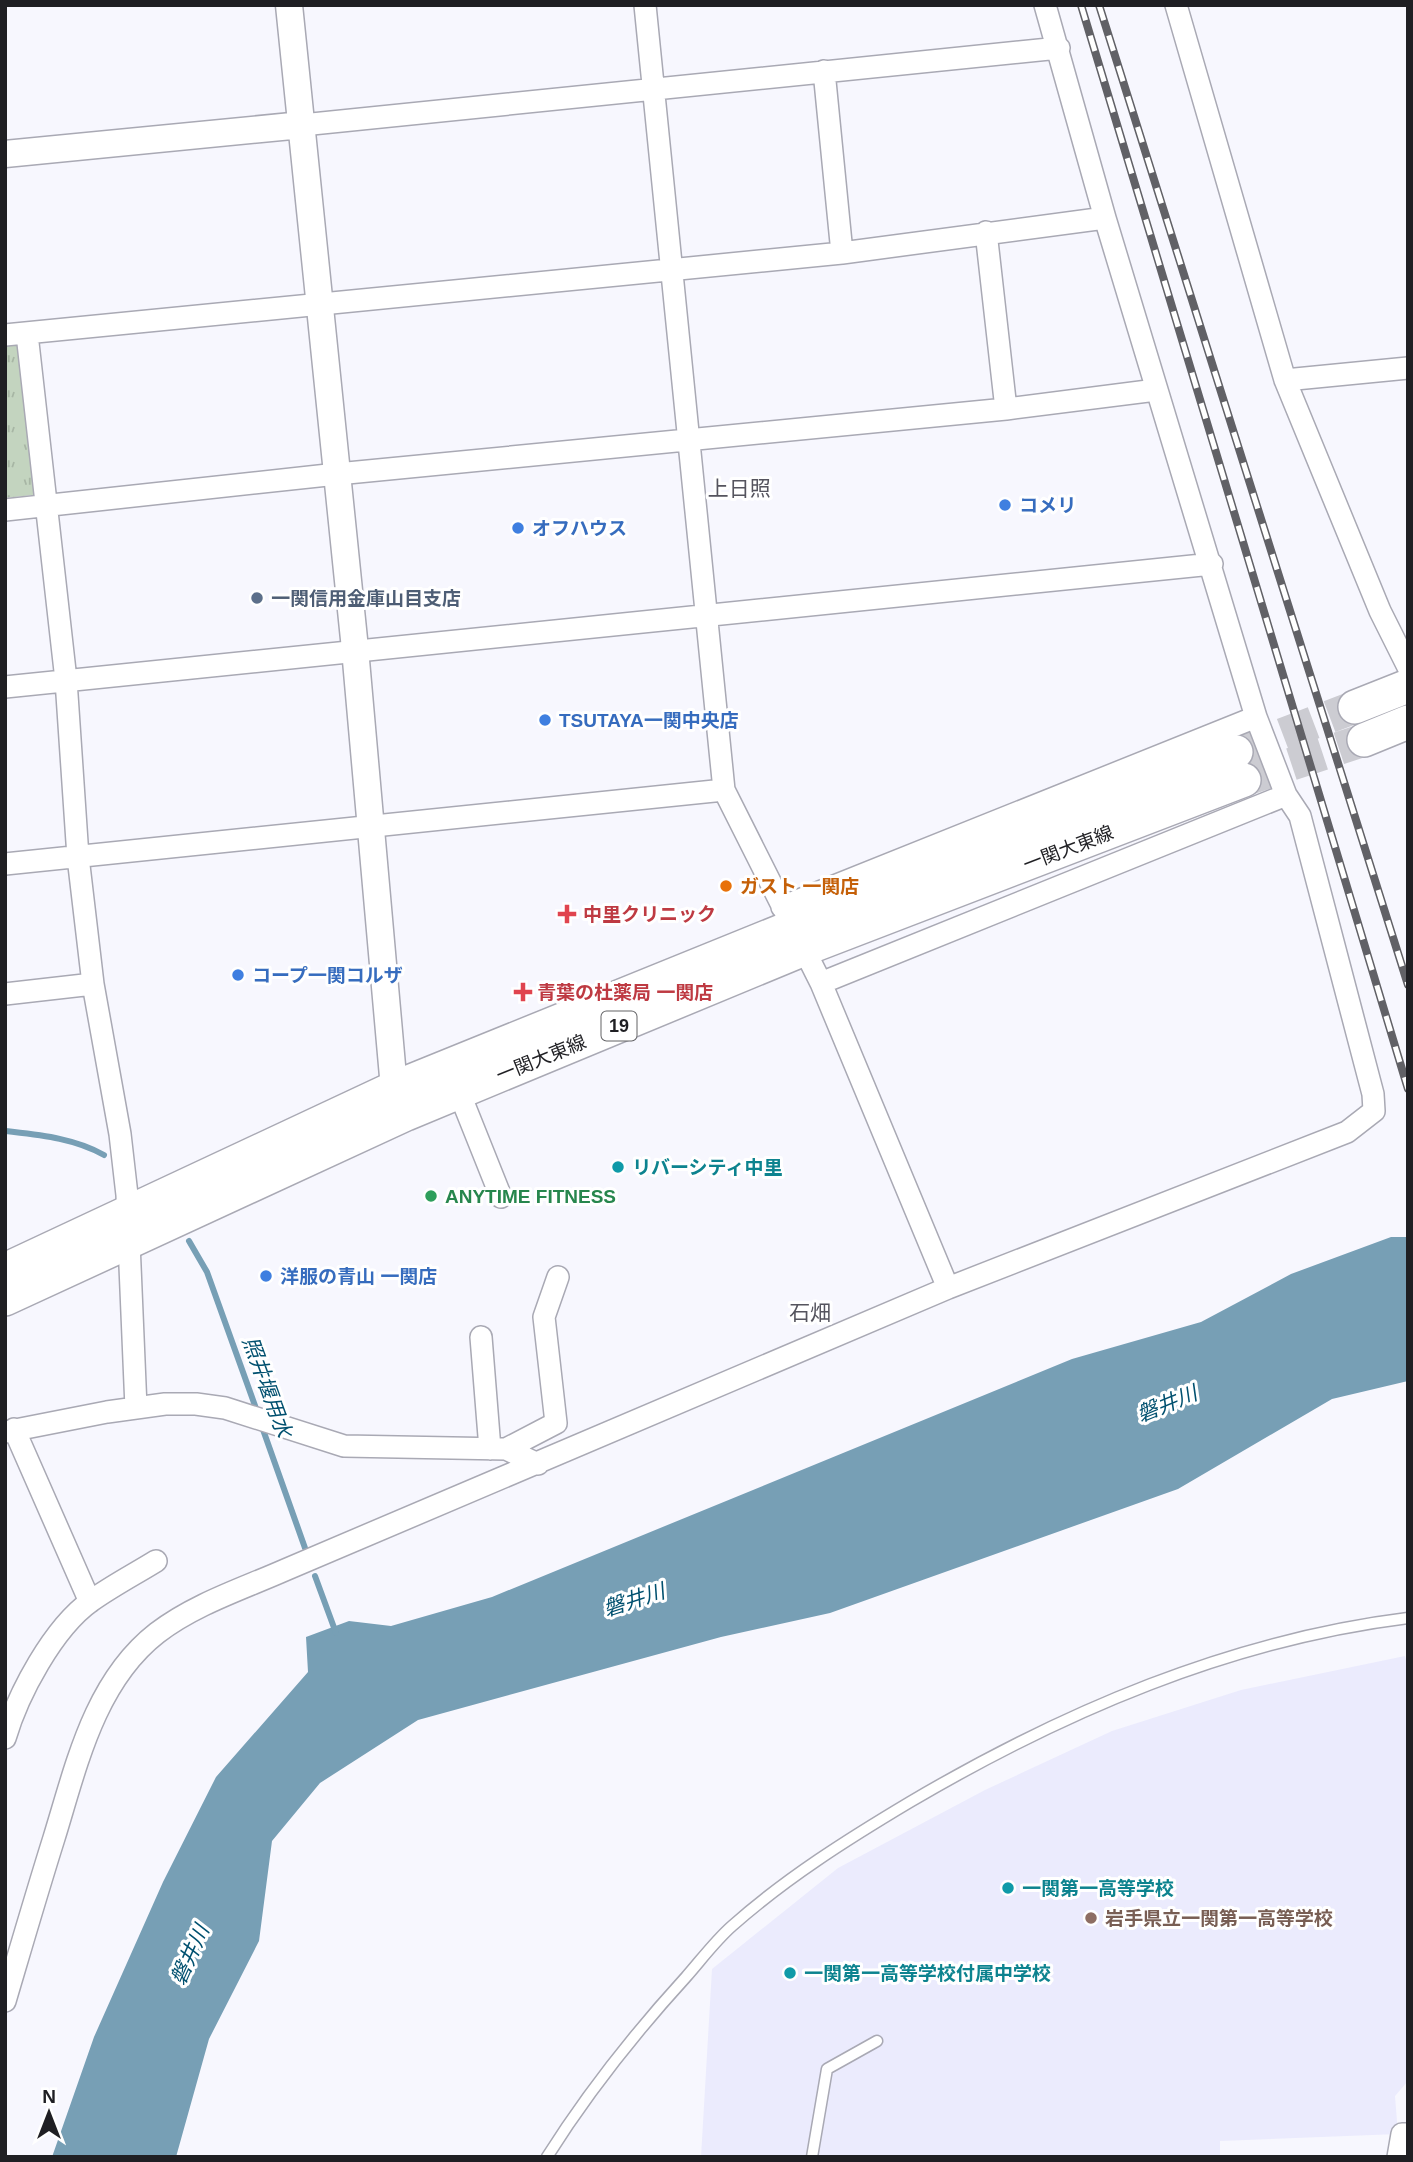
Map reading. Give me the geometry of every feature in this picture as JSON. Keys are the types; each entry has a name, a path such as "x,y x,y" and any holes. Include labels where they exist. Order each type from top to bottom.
{"main road":[{"path":"1355,707 1408,685"},
{"path":"1364,740 1408,722"},
{"name":"一関大東線","path":"5,1298 128,1228 400,1101 794,927 1240,766"},
{"name":"一関大東線","path":"400,1101 459,1092 794,927"},
{"name":"一関大東線","path":"5,1270 128,1228"}],"street":[{"path":"289,5 400,1101"},
{"path":"645,5 724,790 821,983 948,1288"},
{"path":"5,2001 86,1736 106,1693 125,1666 156,1634 195,1609 948,1288 1347,1132 1374,1111 1373,1094 1300,816 1286,795 1256,716 1212,564 1156,390 1045,5"},
{"path":"1176,5 1285,380 1380,611 1404,653"},
{"path":"5,154 1059,48"},
{"path":"824,71 842,253"},
{"path":"5,335 842,253 1105,218"},
{"path":"986,232 1006,409"},
{"path":"27,334 66,680 78,857 93,984 120,1134 128,1228 136,1408"},
{"path":"1285,380 1408,368"},
{"path":"5,510 337,474 1006,409 1156,390"},
{"path":"5,687 355,649 708,617 1212,564"},
{"path":"794,927 1256,716"},
{"path":"5,864 371,829 724,790"},
{"path":"821,983 1286,795"},
{"path":"5,994 93,984"},
{"path":"459,1092 501,1197"},
{"path":"498,1449 556,1423 544,1317 558,1277"},
{"path":"481,1337 498,1449"},
{"path":"90,1602 10,1431 136,1408 196,1404 246,1414 344,1446 498,1449 538,1464"},
{"path":"5,1738 29,1681 65,1624 90,1602 156,1561"},
{"path":"1398,2157 1402,2134 1408,2134"}],"lane":[{"path":"547,2157 597,2081 731,1927 839,1844 970,1767 1077,1713 1174,1675 1280,1643 1408,1618"},
{"path":"812,2157 827,2069 877,2041"}],"shaded area":[{"name":"岩手県立一関第一高等学校","path":"1405,1656 1408,1668 1408,2081 1395,2096 1398,2134 1220,2141 1220,2157 701,2157 712,1969 838,1868 985,1790 1112,1731 1241,1690"}],"green space":[{"path":"12,342 24,351 40,490 33,495 5,498 5,343"}],"water":[{"name":"磐井川","path":"1391,1237 1408,1237 1408,1381 1332,1399 1178,1489 830,1613 721,1637 418,1720 320,1783 272,1841 259,1941 209,2039 176,2157 52,2157 94,2037 163,1882 216,1777 308,1672 306,1637 349,1621 391,1626 492,1597 1072,1359 1201,1322 1291,1274"}],"waterway":[{"name":"照井堰用水","path":"5,1131 68,1141 104,1155"},
{"name":"照井堰用水","path":"189,1241 207,1272 258,1414"},
{"name":"照井堰用水","path":"261,1424 305,1548"},
{"name":"照井堰用水","path":"315,1576 336,1633"}],"tunnel":[{"path":"1236,752 1355,707"},
{"path":"1244,780 1364,740"}],"railway":[{"path":"1081,5 1408,1089"},
{"path":"1099,5 1408,985"}],"place":[{"name":"コメリ","path":"1005,505"},
{"name":"オフハウス","path":"518,528"},
{"name":"一関信用金庫山目支店","path":"257,598"},
{"name":"TSUTAYA一関中央店","path":"545,720"},
{"name":"ガスト 一関店","path":"726,886"},
{"name":"中里クリニック","path":"567,914"},
{"name":"コープ一関コルザ","path":"238,975"},
{"name":"青葉の杜薬局 一関店","path":"523,992"},
{"name":"リバーシティ中里","path":"618,1167"},
{"name":"ANYTIME FITNESS","path":"431,1196"},
{"name":"洋服の青山 一関店","path":"266,1276"},
{"name":"一関第一高等学校","path":"1008,1888"},
{"name":"岩手県立一関第一高等学校","path":"1091,1918"},
{"name":"一関第一高等学校付属中学校","path":"790,1973"}],"district":[{"name":"上日照","path":"739,489"},
{"name":"石畑","path":"810,1313"}]}
